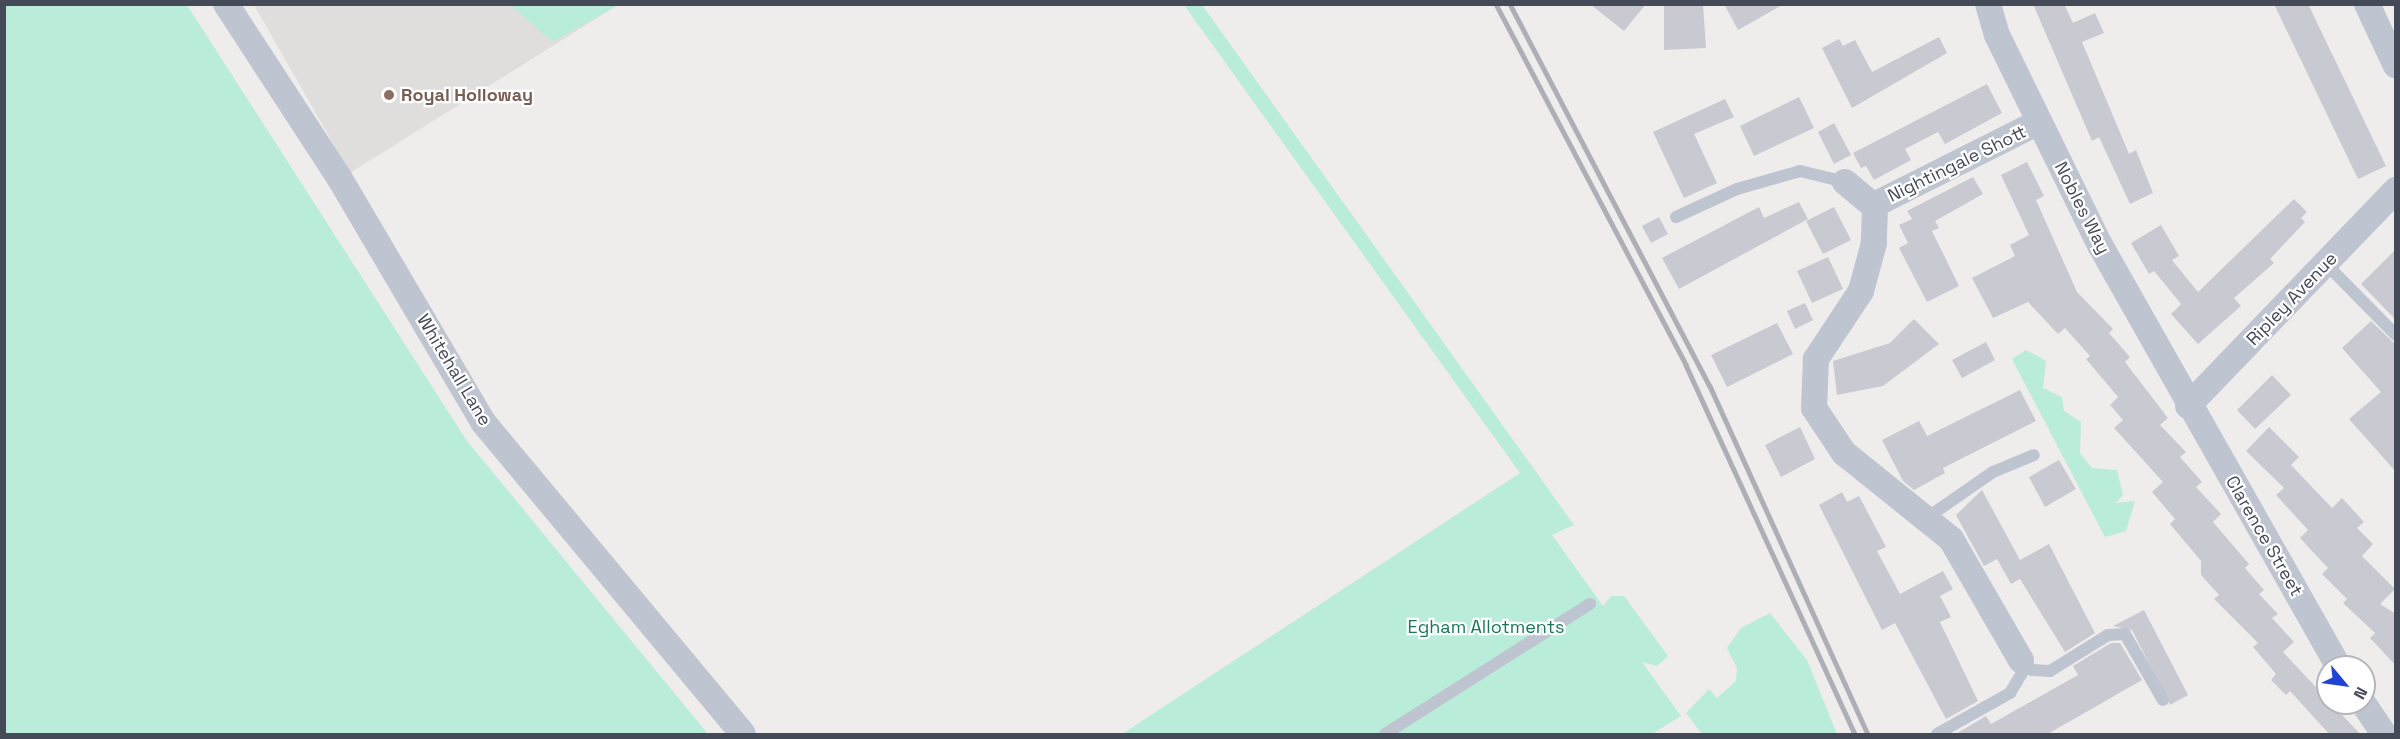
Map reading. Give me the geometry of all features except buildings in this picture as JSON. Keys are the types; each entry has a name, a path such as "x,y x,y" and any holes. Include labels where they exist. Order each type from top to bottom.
{"street":[{"name":"Whitehall Lane","path":"226,4 340,179 483,422 743,735"},
{"name":"Nobles Way","path":"1988,4 2039,122 2188,406"},
{"path":"2367,4 2396,66"},
{"name":"Nightingale Shott","path":"1874,205 2039,122"},
{"name":"Nightingale Shott","path":"1845,182 1874,205"},
{"name":"Ripley Avenue","path":"2188,406 2396,190"},
{"name":"Nightingale Shott","path":"1874,205 1868,273 1847,316 1816,359 1812,396 1820,420 1844,453 1928,516 1971,567 2021,660"},
{"name":"Clarence Street","path":"2188,406 2331,655"},
{"path":"2371,715 2384,735"}],"lane":[{"name":"Nightingale Shott","path":"1676,217 1737,189 1800,171 1845,182"},
{"path":"2326,264 2396,335"},
{"path":"1928,516 1993,472 2034,455"},
{"path":"1385,735 1590,604"},
{"path":"2021,660 2032,670 2050,671 2108,635 2125,634 2163,700"},
{"path":"1937,735 2010,693 2024,670 2021,660"}],"shaded area":[{"name":"Royal Holloway","path":"254,5 618,5 350,173"}],"green space":[{"path":"4,5 187,5 467,441 708,734 5,734"},
{"path":"510,5 618,5 553,42"},
{"name":"Egham Allotments","path":"1184,5 1202,5 1574,525 1552,535 1603,606 1611,596 1624,596 1668,656 1657,666 1642,662 1681,716 1652,734 1122,734 1520,473"},
{"path":"2026,350 2046,361 2043,388 2062,397 2064,411 2081,422 2080,453 2092,468 2117,470 2123,495 2116,503 2135,501 2126,531 2105,537 2012,359"},
{"path":"1770,613 1807,660 1837,734 1702,734 1686,713 1709,689 1717,698 1736,681 1737,668 1727,648 1741,628"}],"railway":[{"path":"1496,4 1686,365 1855,734"},
{"path":"1510,4 1710,386 1868,734"}],"place":[{"name":"Royal Holloway","path":"389,95"}]}
